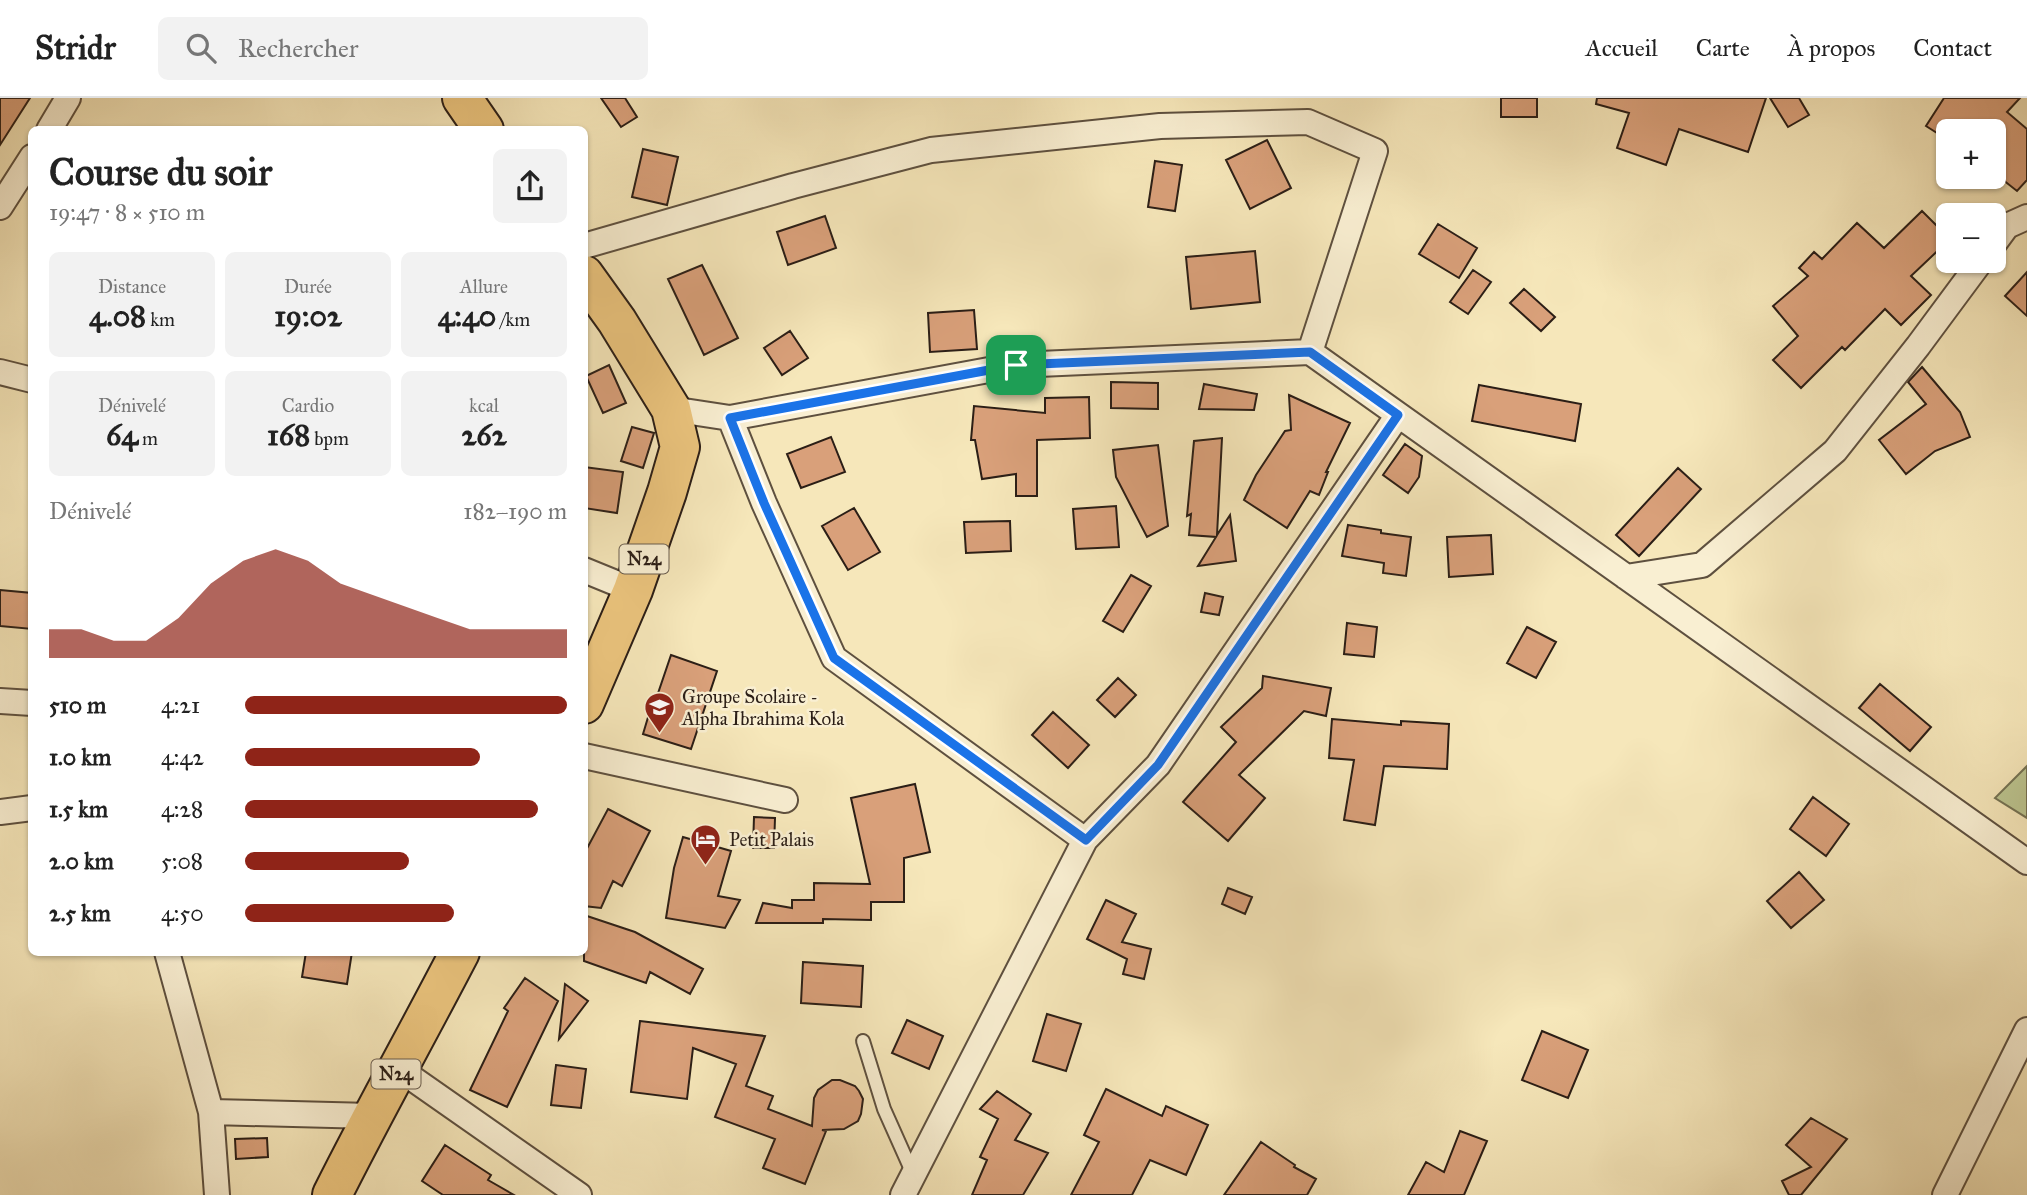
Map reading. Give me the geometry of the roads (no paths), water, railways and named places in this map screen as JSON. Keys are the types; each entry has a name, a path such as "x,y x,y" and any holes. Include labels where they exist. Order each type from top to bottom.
{"main road":[{"path":"462,98 481,126"},
{"name":"N24","path":"588,281 617,321 671,410 680,447 634,590 588,695"},
{"name":"N24","path":"332,1195 371,1116 399,1069 458,956"}],"street":[{"path":"50,126 68,98"},
{"path":"588,245 931,150 1160,125 1308,122 1374,151 1310,352"},
{"path":"0,208 28,163"},
{"path":"2006,227 2027,217"},
{"path":"1626,577 1702,565 1835,451 1972,273"},
{"path":"671,410 730,418 1016,365 1310,352 2027,862"},
{"path":"0,372 28,379"},
{"path":"908,1185 1086,840 1158,765 1398,415"},
{"path":"730,418 764,503 834,658 1086,840"},
{"path":"588,571 634,590"},
{"path":"0,701 28,703"},
{"path":"588,757 785,800"},
{"path":"0,812 28,808"},
{"path":"168,956 211,1112 217,1195"},
{"path":"1945,1195 2027,1030"},
{"path":"399,1069 579,1195"},
{"path":"211,1112 371,1116"}],"lane":[{"path":"863,1041 908,1185"}],"place":[{"name":"Groupe Scolaire - Alpha Ibrahima Kola","path":"659,734"},
{"name":"Petit Palais","path":"706,866"}]}
